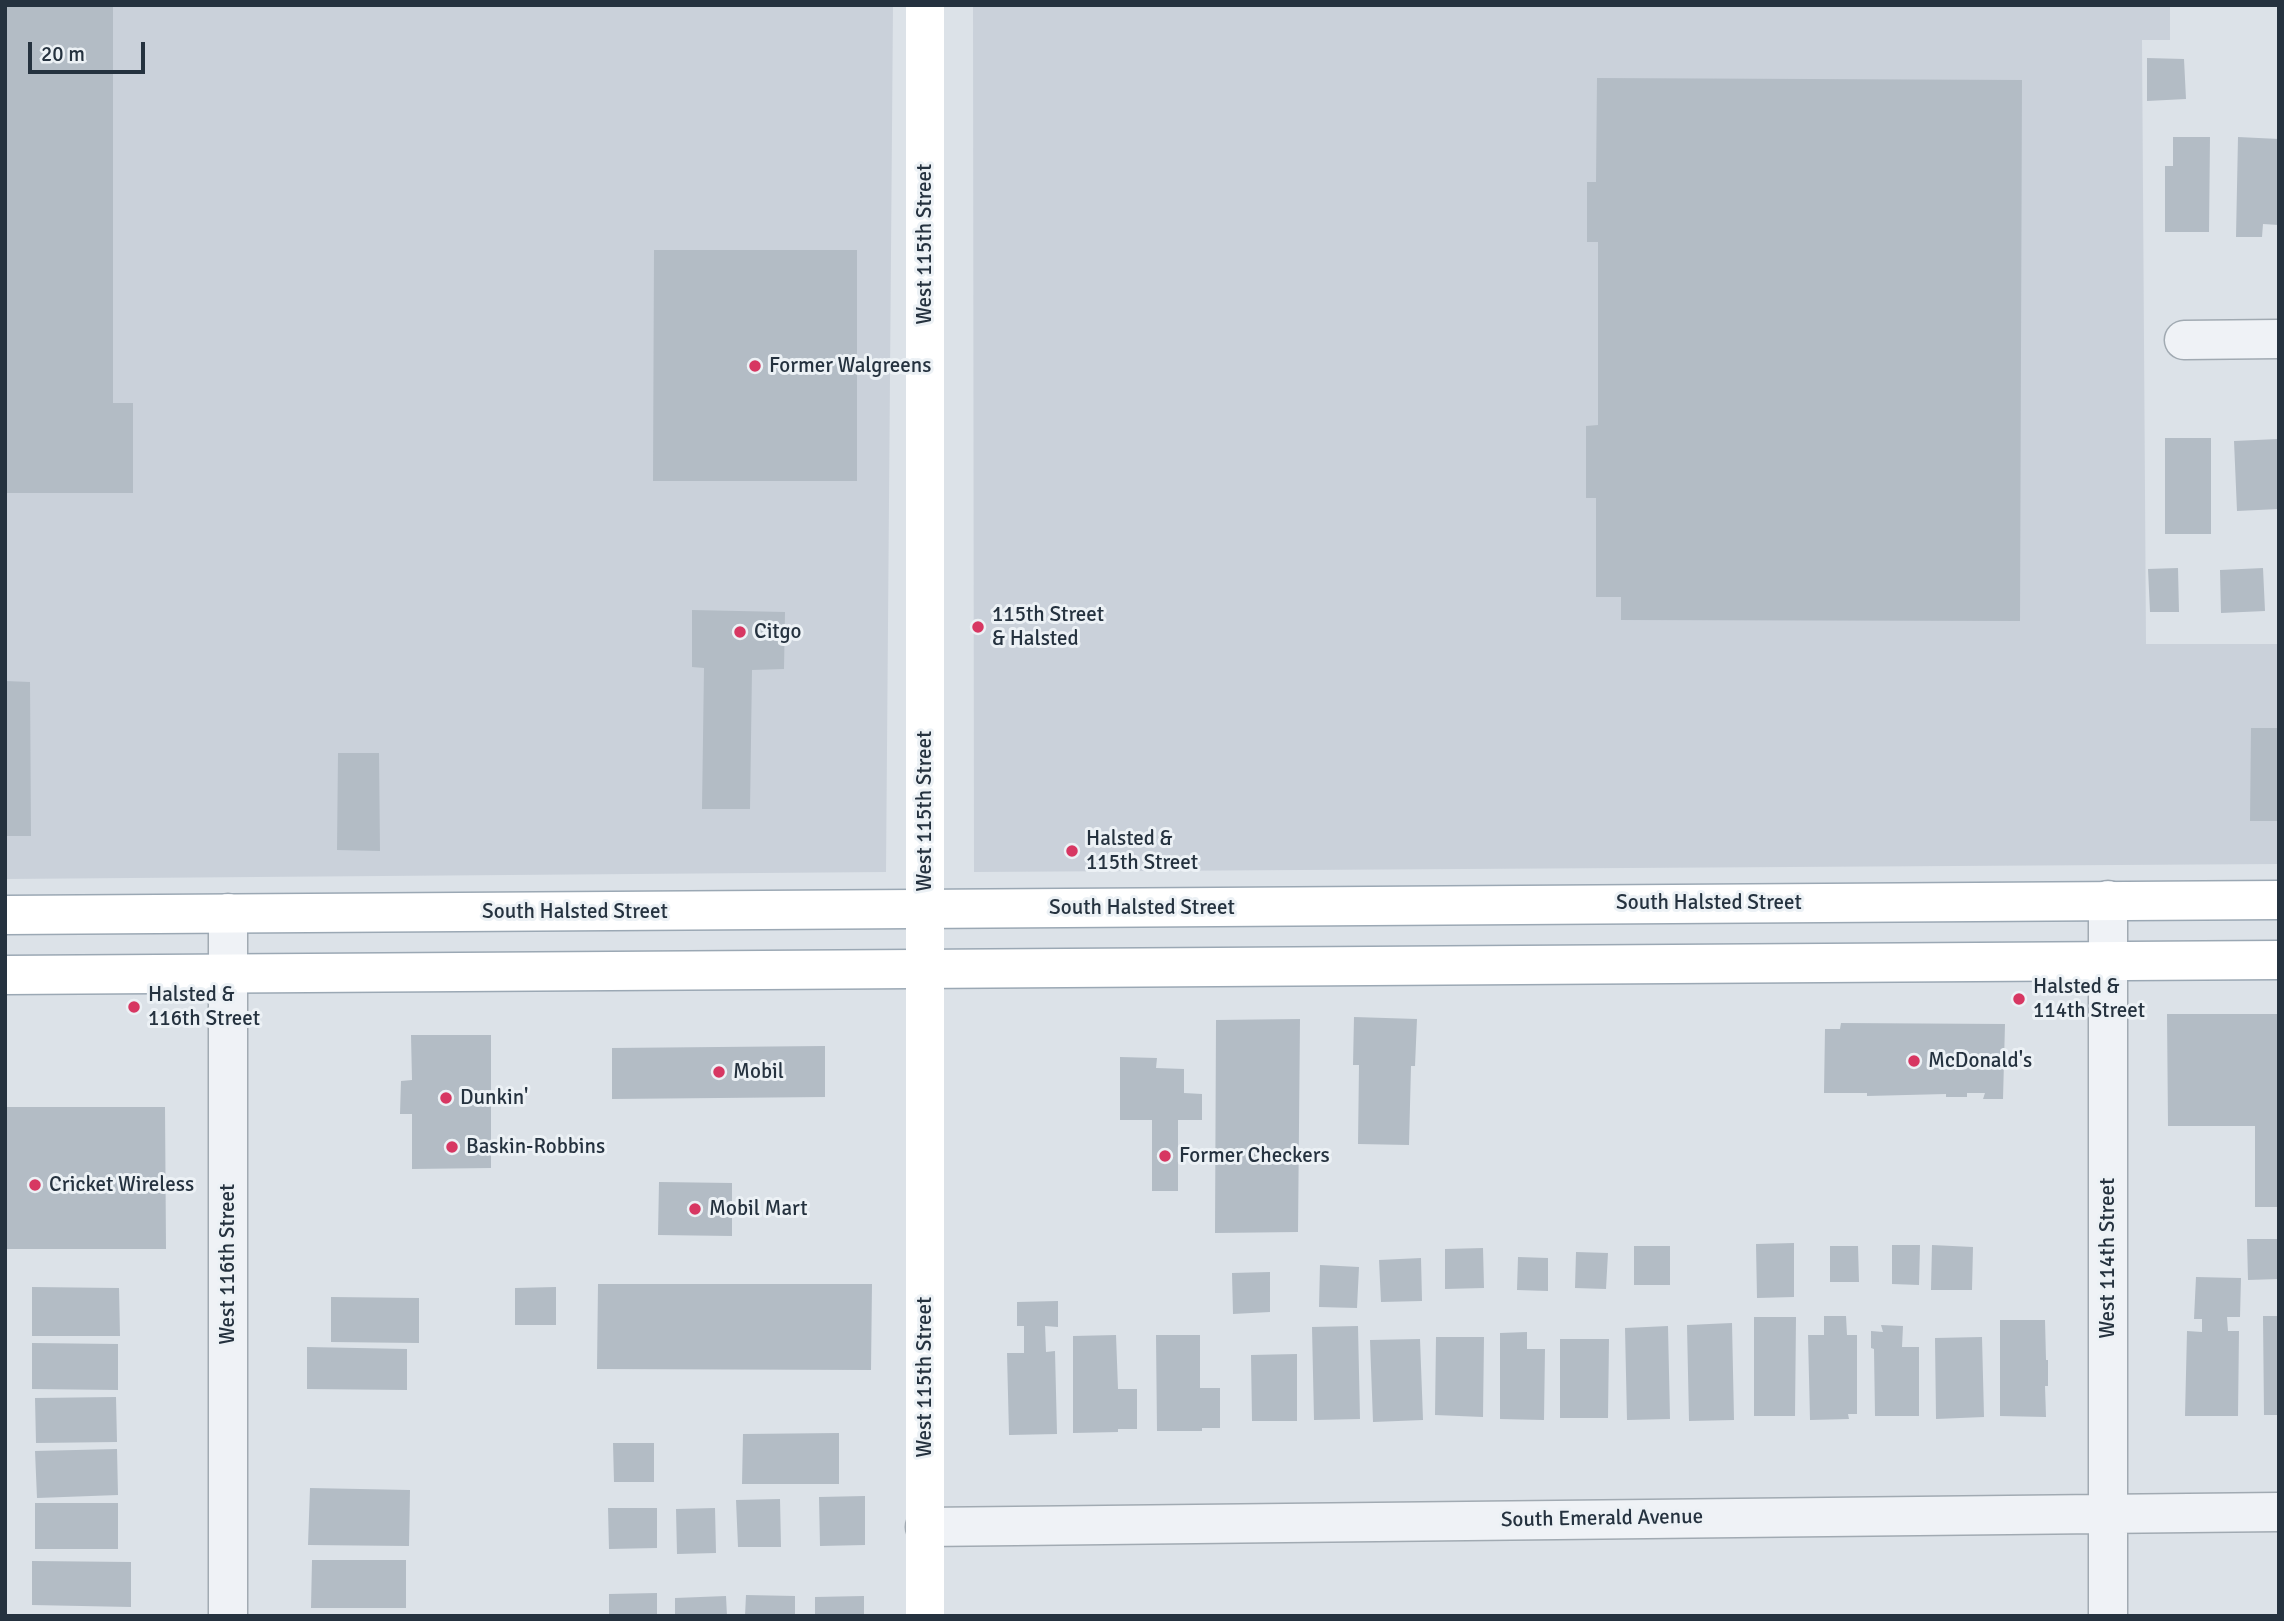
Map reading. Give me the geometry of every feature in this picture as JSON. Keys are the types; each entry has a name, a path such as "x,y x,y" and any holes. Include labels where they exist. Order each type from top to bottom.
{"main road":[{"name":"West 115th Street","path":"925,5 925,1616"},
{"name":"South Halsted Street","path":"5,915 2279,901"},
{"path":"5,975 2279,960"}],"street":[{"path":"2184,340 2279,339"},
{"name":"West 114th Street","path":"2108,900 2108,1616"},
{"name":"West 116th Street","path":"228,913 229,1616"},
{"name":"South Emerald Avenue","path":"925,1527 2279,1512"}],"shaded area":[{"path":"5,5 893,5 886,872 5,879"},
{"path":"973,5 2170,5 2170,40 2142,40 2146,644 2279,644 2279,864 974,872"}],"building":[{"path":"5,5 113,5 113,403 133,403 133,493 5,493"},
{"path":"2147,58 2184,59 2186,99 2147,101"},
{"path":"1597,78 2022,80 2020,621 1621,620 1621,597 1596,597 1596,498 1586,498 1586,426 1598,425 1598,242 1587,242 1587,182 1596,182"},
{"path":"2173,137 2210,137 2209,232 2165,232 2165,166 2173,166"},
{"path":"2238,137 2279,139 2279,225 2263,224 2262,237 2236,237"},
{"name":"Former Walgreens","path":"654,250 857,250 857,481 653,481"},
{"path":"2165,438 2211,438 2211,534 2165,534"},
{"path":"2278,439 2279,509 2237,511 2234,441"},
{"path":"2178,568 2179,612 2150,612 2148,569"},
{"path":"2263,568 2265,611 2221,613 2220,570"},
{"name":"Citgo","path":"692,610 785,612 784,669 752,670 750,809 702,809 704,668 692,667"},
{"path":"5,681 30,682 31,836 5,836"},
{"path":"2251,728 2279,728 2279,821 2250,821"},
{"path":"338,753 379,753 380,851 337,850"},
{"path":"2167,1014 2279,1014 2279,1207 2255,1207 2255,1126 2168,1126"},
{"path":"1354,1017 1417,1019 1415,1066 1411,1066 1409,1145 1358,1144 1359,1065 1353,1065"},
{"path":"1300,1019 1298,1232 1215,1233 1216,1020"},
{"name":"McDonald's","path":"1841,1023 2005,1024 2003,1099 1983,1099 1985,1093 1967,1093 1967,1097 1946,1097 1946,1094 1867,1096 1867,1093 1824,1093 1825,1029 1840,1029"},
{"name":"Dunkin'","path":"411,1035 491,1035 491,1168 412,1169 412,1114 400,1114 401,1081 412,1080"},
{"name":"Mobil","path":"825,1046 825,1097 612,1099 612,1048"},
{"name":"Former Checkers","path":"1120,1057 1157,1058 1156,1068 1184,1069 1184,1093 1202,1094 1202,1120 1178,1120 1178,1191 1152,1191 1152,1120 1120,1120"},
{"path":"5,1107 165,1107 166,1249 5,1249"},
{"name":"Mobil Mart","path":"659,1182 732,1183 732,1236 658,1235"},
{"path":"2247,1239 2279,1239 2279,1279 2248,1280"},
{"path":"1794,1243 1794,1297 1757,1298 1756,1244"},
{"path":"1892,1245 1920,1245 1919,1285 1892,1284"},
{"path":"1932,1245 1973,1247 1972,1290 1931,1290"},
{"path":"1634,1246 1670,1246 1670,1285 1634,1285"},
{"path":"1830,1246 1858,1246 1859,1282 1830,1282"},
{"path":"1483,1248 1484,1288 1445,1289 1445,1249"},
{"path":"1576,1252 1608,1253 1606,1289 1575,1288"},
{"path":"1518,1257 1548,1258 1548,1291 1517,1290"},
{"path":"1421,1258 1422,1301 1381,1302 1379,1260"},
{"path":"1320,1265 1359,1267 1357,1308 1319,1307"},
{"path":"1270,1272 1270,1312 1233,1314 1232,1273"},
{"path":"2196,1277 2241,1278 2240,1317 2227,1317 2228,1331 2239,1331 2238,1416 2185,1416 2187,1331 2202,1332 2202,1319 2194,1319"},
{"path":"598,1284 872,1284 871,1370 597,1369"},
{"path":"32,1287 119,1288 120,1336 32,1336"},
{"path":"556,1287 556,1325 515,1325 515,1288"},
{"path":"331,1297 419,1298 419,1343 331,1342"},
{"path":"1058,1301 1058,1327 1045,1326 1046,1352 1055,1351 1057,1434 1009,1435 1007,1353 1024,1353 1024,1326 1017,1326 1017,1302"},
{"path":"1824,1316 1846,1316 1847,1335 1857,1335 1857,1414 1848,1414 1849,1419 1810,1420 1808,1335 1824,1335"},
{"path":"2263,1316 2279,1316 2279,1415 2264,1415"},
{"path":"1754,1317 1796,1317 1795,1416 1754,1416"},
{"path":"2000,1320 2045,1320 2048,1360 2046,1417 2000,1416"},
{"path":"1732,1323 1734,1420 1689,1421 1687,1325"},
{"path":"1881,1325 1903,1326 1902,1347 1919,1347 1919,1416 1875,1416 1874,1349 1871,1348 1871,1331 1883,1332"},
{"path":"1358,1326 1360,1419 1314,1420 1312,1327"},
{"path":"1668,1326 1670,1419 1627,1420 1625,1328"},
{"path":"1527,1332 1527,1349 1545,1349 1544,1420 1500,1419 1500,1333"},
{"path":"1116,1335 1118,1389 1137,1389 1137,1429 1073,1433 1073,1336"},
{"path":"1156,1335 1200,1335 1200,1388 1220,1388 1220,1428 1202,1428 1202,1431 1157,1431"},
{"path":"1436,1337 1484,1337 1483,1417 1435,1415"},
{"path":"1982,1337 1984,1417 1936,1419 1935,1338"},
{"path":"1420,1339 1423,1420 1373,1422 1370,1340"},
{"path":"1560,1339 1609,1339 1608,1418 1560,1418"},
{"path":"32,1343 118,1344 118,1390 32,1389"},
{"path":"307,1347 407,1349 407,1390 307,1389"},
{"path":"1297,1354 1297,1421 1252,1421 1251,1355"},
{"path":"116,1397 117,1442 36,1443 35,1398"},
{"path":"839,1433 839,1484 742,1484 743,1434"},
{"path":"613,1443 654,1443 654,1482 614,1482"},
{"path":"117,1449 118,1495 37,1498 35,1451"},
{"path":"310,1488 410,1490 409,1546 308,1545"},
{"path":"865,1496 865,1545 820,1546 819,1497"},
{"path":"780,1499 781,1547 738,1547 736,1500"},
{"path":"35,1503 118,1503 118,1549 35,1549"},
{"path":"608,1508 657,1508 657,1548 609,1549"},
{"path":"715,1508 716,1553 677,1554 676,1509"},
{"path":"312,1560 406,1560 406,1608 311,1608"},
{"path":"32,1561 131,1562 131,1607 32,1605"},
{"path":"657,1593 657,1616 609,1616 609,1594"},
{"path":"746,1595 795,1596 795,1616 745,1616"},
{"path":"726,1596 727,1616 675,1616 675,1598"},
{"path":"864,1596 864,1616 815,1616 815,1597"}],"place":[{"name":"Former Walgreens","path":"755,366"},
{"name":"115th Street & Halsted","path":"978,627"},
{"name":"Citgo","path":"740,632"},
{"name":"Halsted & 115th Street","path":"1072,851"},
{"name":"Halsted & 114th Street","path":"2019,999"},
{"name":"Halsted & 116th Street","path":"134,1007"},
{"name":"McDonald's","path":"1914,1061"},
{"name":"Mobil","path":"719,1072"},
{"name":"Dunkin'","path":"446,1098"},
{"name":"Baskin-Robbins","path":"452,1147"},
{"name":"Former Checkers","path":"1165,1156"},
{"name":"Cricket Wireless","path":"35,1185"},
{"name":"Mobil Mart","path":"695,1209"}]}
